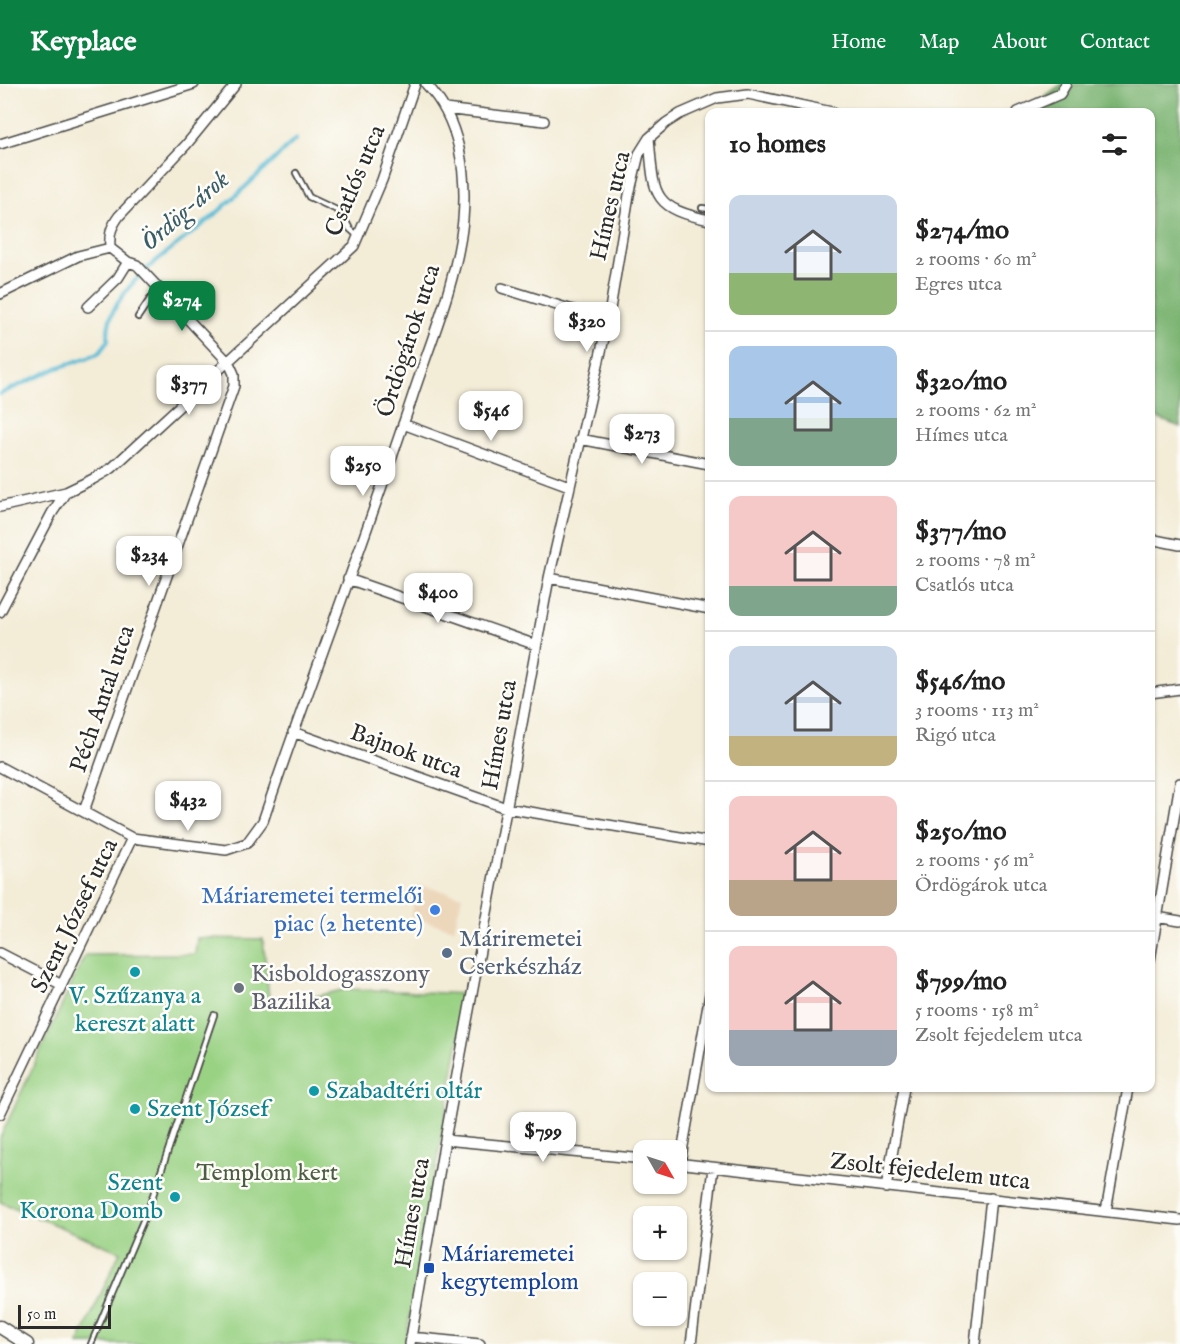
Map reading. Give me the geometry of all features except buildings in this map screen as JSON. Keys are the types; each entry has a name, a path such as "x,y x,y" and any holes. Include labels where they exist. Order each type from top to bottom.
{"street":[{"path":"0,144 175,87 194,84"},
{"path":"110,248 112,226 119,216 186,145 236,84"},
{"name":"Csatlós utca","path":"0,507 66,492 112,468 354,246 382,180 415,84"},
{"name":"Ördögárok utca","path":"247,843 263,822 403,424 453,272 461,231 464,191 459,150 453,124 426,84"},
{"path":"1027,108 1060,94 1065,84"},
{"path":"705,219 677,212 666,205 657,193 653,180 649,138 680,114 717,98 748,94 813,108"},
{"path":"445,109 544,121"},
{"name":"Hímes utca","path":"411,1340 445,1140 549,578 608,321 629,195 639,154 649,138"},
{"path":"0,294 78,256 110,248 133,263 157,286 229,363"},
{"path":"88,307 133,263"},
{"path":"502,288 608,321"},
{"name":"Péch Antal utca","path":"84,811 234,386 234,374 229,363"},
{"path":"403,424 569,486"},
{"path":"580,439 705,462"},
{"path":"0,612 52,513 66,492"},
{"path":"1155,540 1180,545"},
{"path":"549,578 705,608"},
{"path":"348,579 536,645"},
{"path":"1155,692 1180,689"},
{"name":"Bajnok utca","path":"293,732 506,808 705,841"},
{"path":"0,767 132,838"},
{"path":"1155,911 1180,783"},
{"name":"Szent József utca","path":"0,1114 132,838 226,850 247,843"},
{"path":"1155,916 1180,921"},
{"path":"0,953 62,984"},
{"path":"682,1140 705,1020"},
{"path":"886,1188 903,1092"},
{"path":"1106,1211 1127,1092"},
{"path":"445,1140 633,1158"},
{"name":"Zsolt fejedelem utca","path":"687,1164 1180,1220"},
{"path":"691,1344 713,1168"},
{"path":"975,1344 992,1198"},
{"path":"0,1327 27,1344"},
{"path":"411,1340 480,1344"}],"lane":[{"path":"296,173 309,197 341,212 350,229 358,236"},
{"path":"138,317 157,286"},
{"path":"91,1344 150,1204 214,1015"}],"shaded area":[{"name":"Máriaremetei termelői piac (2 hetente)","path":"419,885 462,896 454,929 410,917"}],"green space":[{"path":"1062,84 1180,84 1180,427 1155,418 1155,108 1028,108"},
{"name":"Templom kert","path":"197,938 263,939 270,1007 347,989 467,994 405,1344 78,1344 120,1252 0,1202 0,1138 85,955 195,954"}],"waterway":[{"name":"Ördög-árok","path":"0,394 57,368 98,354 108,341 110,318 130,286 151,265 222,209 296,139"}],"place":[{"name":"Máriaremetei termelői piac (2 hetente)","path":"435,910"},
{"name":"Máriremetei Cserkészház","path":"447,953"},
{"name":"V. Szűzanya a kereszt alatt","path":"135,972"},
{"name":"Kisboldogasszony Bazilika","path":"239,988"},
{"name":"Szabadtéri oltár","path":"314,1091"},
{"name":"Szent József","path":"135,1109"},
{"name":"Szent Korona Domb","path":"175,1197"},
{"name":"Máriaremetei kegytemplom","path":"429,1268"}]}
